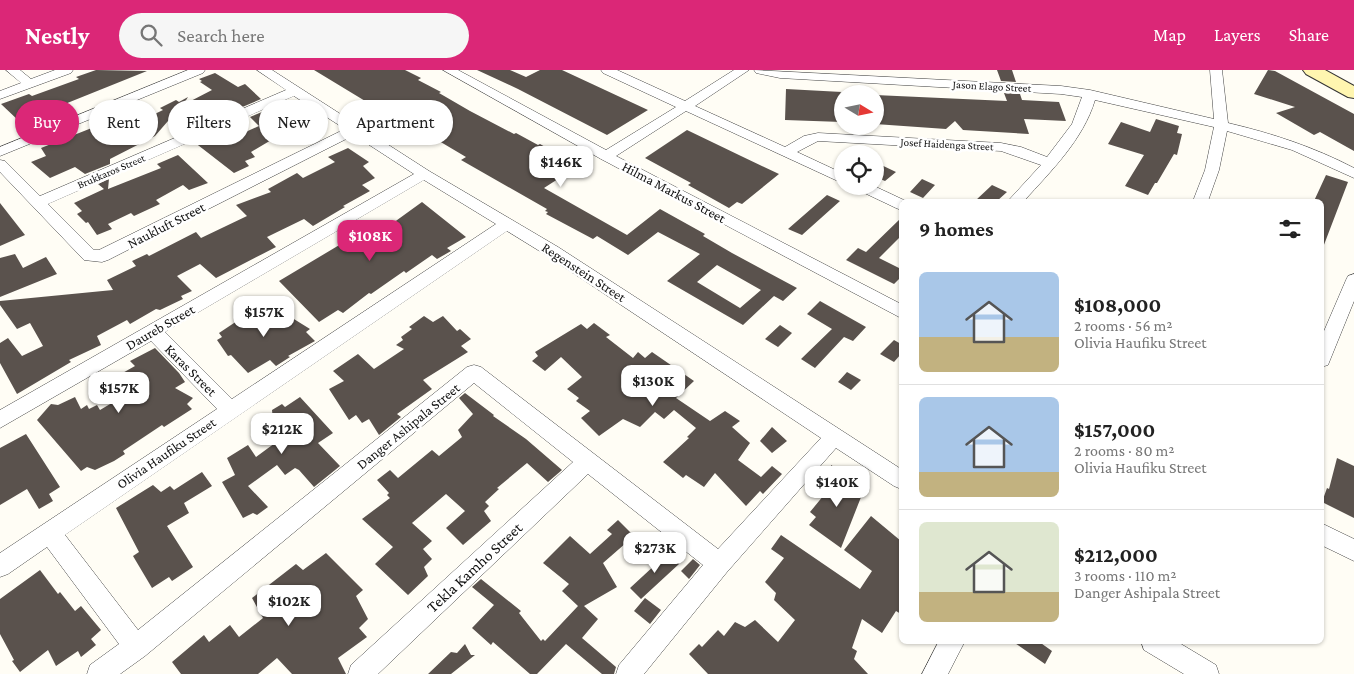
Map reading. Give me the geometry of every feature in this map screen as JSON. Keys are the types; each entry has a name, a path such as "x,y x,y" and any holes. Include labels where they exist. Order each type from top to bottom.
{"street":[{"path":"12,70 30,84"},
{"path":"0,95 67,70"},
{"path":"0,152 198,70"},
{"name":"Regenstein Street","path":"263,70 338,118"},
{"name":"Hilma Markus Street","path":"449,70 606,156 899,311"},
{"path":"607,70 834,174"},
{"path":"606,156 742,70"},
{"name":"Jason Elago Street","path":"760,70 780,74 1061,90 1090,94 1277,139 1309,151 1354,174"},
{"path":"1201,199 1212,170 1221,125 1216,70"},
{"path":"1312,70 1354,93"},
{"name":"Brukkaros Street","path":"37,203 294,91"},
{"path":"1018,199 1076,129 1084,115 1090,94"},
{"name":"Josef Haidenga Street","path":"786,152 809,138 835,137 1001,147 1016,150 1049,162"},
{"name":"Naukluft Street","path":"0,164 90,256 102,256 338,138"},
{"name":"Regenstein Street","path":"380,145 507,224 899,479"},
{"name":"Daureb Street","path":"0,420 424,174"},
{"path":"880,195 899,204"},
{"name":"Olivia Haufiku Street","path":"0,566 507,224"},
{"path":"1324,353 1354,280"},
{"name":"Karas Street","path":"153,331 230,410"},
{"name":"Danger Ashipala Street","path":"99,674 136,647 474,372 719,564"},
{"path":"628,674 719,564 835,436"},
{"name":"Tekla Kamho Street","path":"360,674 588,461"},
{"path":"50,533 136,647"},
{"path":"1324,535 1354,550"},
{"path":"934,674 951,644"},
{"path":"1158,644 1206,674"}],"building":[{"path":"96,70 147,71 75,100 15,100 15,117 1,104 29,94 32,96 79,79 76,77"},
{"path":"314,70 405,70 421,78 418,80 441,92 439,93 451,100 363,100"},
{"path":"477,70 510,70 526,77 540,70 562,70 648,110 607,135"},
{"path":"997,70 1012,70 1016,82 1001,81"},
{"path":"1268,70 1275,71 1354,114 1354,151 1320,132 1314,135 1276,113 1295,107 1254,94"},
{"path":"215,73 238,87 245,84 261,99 249,104 249,100 193,100 212,90 200,82 202,81 199,79"},
{"path":"786,89 834,92 834,122 785,120"},
{"path":"1004,93 1020,94 1022,100 1059,102 1066,121 1024,119 1029,134 963,130 955,121 946,129 884,125 884,95 1007,101"},
{"path":"453,101 514,134 516,133 538,145 540,144 578,166 544,188 627,235 660,209 705,234 703,236 732,253 797,288 783,301 774,296 743,325 667,281 700,254 658,232 628,255 597,236 593,239 546,214 548,212 545,211 547,209 461,160 466,157 446,145 453,145","holes":["717,265 761,290 740,308 697,282"]},
{"path":"168,104 168,121 158,133 158,112 163,110 160,108"},
{"path":"259,113 259,126 250,117"},
{"path":"1156,119 1179,126 1177,133 1182,134 1177,155 1174,154 1148,195 1125,186 1144,155 1108,144 1121,122 1150,132"},
{"path":"259,126 259,145 263,145 251,152 255,157 245,161 249,166 234,173 198,145 249,145 249,130"},
{"path":"89,129 89,145 137,145 110,159 110,164 85,174 75,167 50,178 31,162 46,156 41,148 49,145 79,145 79,133"},
{"path":"687,130 779,174 742,204 737,202 729,208 688,185 691,183 645,158"},
{"path":"348,148 369,162 363,166 375,178 362,185 370,191 313,226 304,219 267,237 276,247 216,278 200,264 177,276 192,291 181,296 183,299 160,310 156,309 130,324 127,320 97,336 101,345 69,360 71,362 17,394 0,363 0,343 8,338 22,356 43,346 30,323 17,329 0,305 0,301 113,290 107,280 136,266 132,261 147,254 149,256 196,232 201,238 247,216 236,205 271,192 268,189 297,173 303,178 335,162 328,157"},
{"path":"178,155 208,183 189,190 183,185 156,200 160,204 134,216 131,213 108,224 112,229 97,235 88,222 86,223 77,214 82,211 74,203 104,189 98,184 109,179 108,189 161,168 157,164"},
{"path":"884,166 896,172 884,181"},
{"path":"1326,175 1348,182 1324,245 1324,199 1315,199"},
{"path":"922,179 935,185 923,198 910,192"},
{"path":"992,185 1007,192 999,199 977,199"},
{"path":"827,195 840,201 802,235 788,229"},
{"path":"422,202 466,237 447,248 451,251 437,259 432,255 406,273 404,271 371,294 369,293 343,313 338,310 319,322 279,281 341,244 342,241 350,238 355,241 389,220 393,223"},
{"path":"0,203 25,235 0,246"},
{"path":"899,220 899,238 879,258 899,268 899,279 894,284 846,260 858,248 866,252"},
{"path":"15,254 23,268 46,257 57,274 0,297 0,258"},
{"path":"820,301 866,327 853,341 844,337 815,368 801,359 832,329 807,314"},
{"path":"268,303 310,329 306,332 315,341 288,356 290,357 276,366 270,360 248,373 231,355 228,356 217,340 222,337 219,333 255,309"},
{"path":"424,316 433,322 443,316 457,331 460,329 471,339 461,346 468,352 423,380 432,389 397,414 401,417 379,435 369,419 362,423 356,415 349,420 329,389 344,381 333,371 358,354 374,369 404,349 396,345 403,340 401,337 412,329 409,327"},
{"path":"594,323 610,335 606,337 633,358 638,352 645,358 652,352 694,381 676,398 710,421 725,411 740,421 732,427 750,443 738,460 761,477 772,466 782,474 763,494 760,491 746,506 715,473 704,487 686,475 683,478 663,462 689,438 687,437 696,428 674,410 664,419 655,412 640,427 623,419 599,436 581,418 590,411 576,401 579,398 567,389 582,377 561,357 545,371 532,361 538,356 535,352 581,324 587,329"},
{"path":"780,325 792,333 778,347 765,339"},
{"path":"894,340 899,343 899,356 894,362 880,354"},
{"path":"155,348 185,382 175,388 193,398 187,404 192,409 164,427 162,425 123,451 125,454 114,461 95,470 87,467 81,471 37,420 51,404 58,405 75,397 81,409 87,405 89,409 97,405 100,410 132,391 119,375 135,366 130,361"},
{"path":"847,372 861,380 851,390 838,382"},
{"path":"465,393 493,416 526,439 562,470 548,482 527,463 497,488 499,489 485,502 489,506 484,511 491,521 463,545 446,528 465,511 446,494 412,523 432,541 423,549 432,559 424,567 428,576 408,595 375,564 393,547 362,519 390,498 387,495 389,493 377,480 390,470 398,478 432,450 439,456 462,437 458,430 473,414 459,398"},
{"path":"300,397 333,433 318,443 340,466 314,487 299,470 295,468 285,475 277,465 248,486 268,507 257,515 253,513 243,518 222,482 235,475 227,458 248,445 256,457 275,443 272,410 282,404 285,407"},
{"path":"772,427 787,441 772,453 760,441"},
{"path":"26,434 60,487 49,494 53,501 39,509 27,489 0,505 0,448"},
{"path":"1337,458 1354,466 1354,518 1324,503 1327,488 1329,489"},
{"path":"831,465 865,487 841,548 809,525 816,517 810,512 833,484"},
{"path":"202,472 212,486 184,503 189,513 167,526 193,567 172,581 169,577 152,588 133,556 139,552 116,508 153,485 161,492 170,486 174,490"},
{"path":"871,516 899,539 899,613 896,611 882,633 862,619 852,648 857,651 854,659 868,674 708,674 689,654 699,644 702,647 718,630 724,636 735,622 745,627 755,620 778,642 795,620 774,600 776,593 765,582 784,558 771,549 781,535 860,589 872,571 844,550"},
{"path":"618,520 634,536 603,563 617,587 584,606 598,619 582,638 616,667 614,674 602,674 566,644 537,674 530,674 493,642 491,645 472,628 494,605 472,587 481,579 521,611 519,613 541,641 543,639 545,641 578,606 562,591 569,584 543,563 570,536 590,554 612,534 607,530"},
{"path":"662,548 679,564 641,599 630,588 656,564 652,558"},
{"path":"326,553 363,590 356,596 368,619 359,628 367,637 338,658 346,674 292,674 277,658 258,674 181,674 172,662 204,635 209,642 230,625 239,637 263,618 252,598 296,564 303,570"},
{"path":"693,559 700,565 689,579 681,571"},
{"path":"40,570 58,594 60,592 75,611 81,606 101,630 91,639 96,645 81,657 78,651 56,666 48,650 20,672 12,661 14,660 0,634 0,599"},
{"path":"645,598 661,610 650,624 634,611"},
{"path":"465,644 471,655 475,655 451,674 428,674 451,652 457,653"},
{"path":"1016,644 1042,644 1052,651 1045,664"}]}
